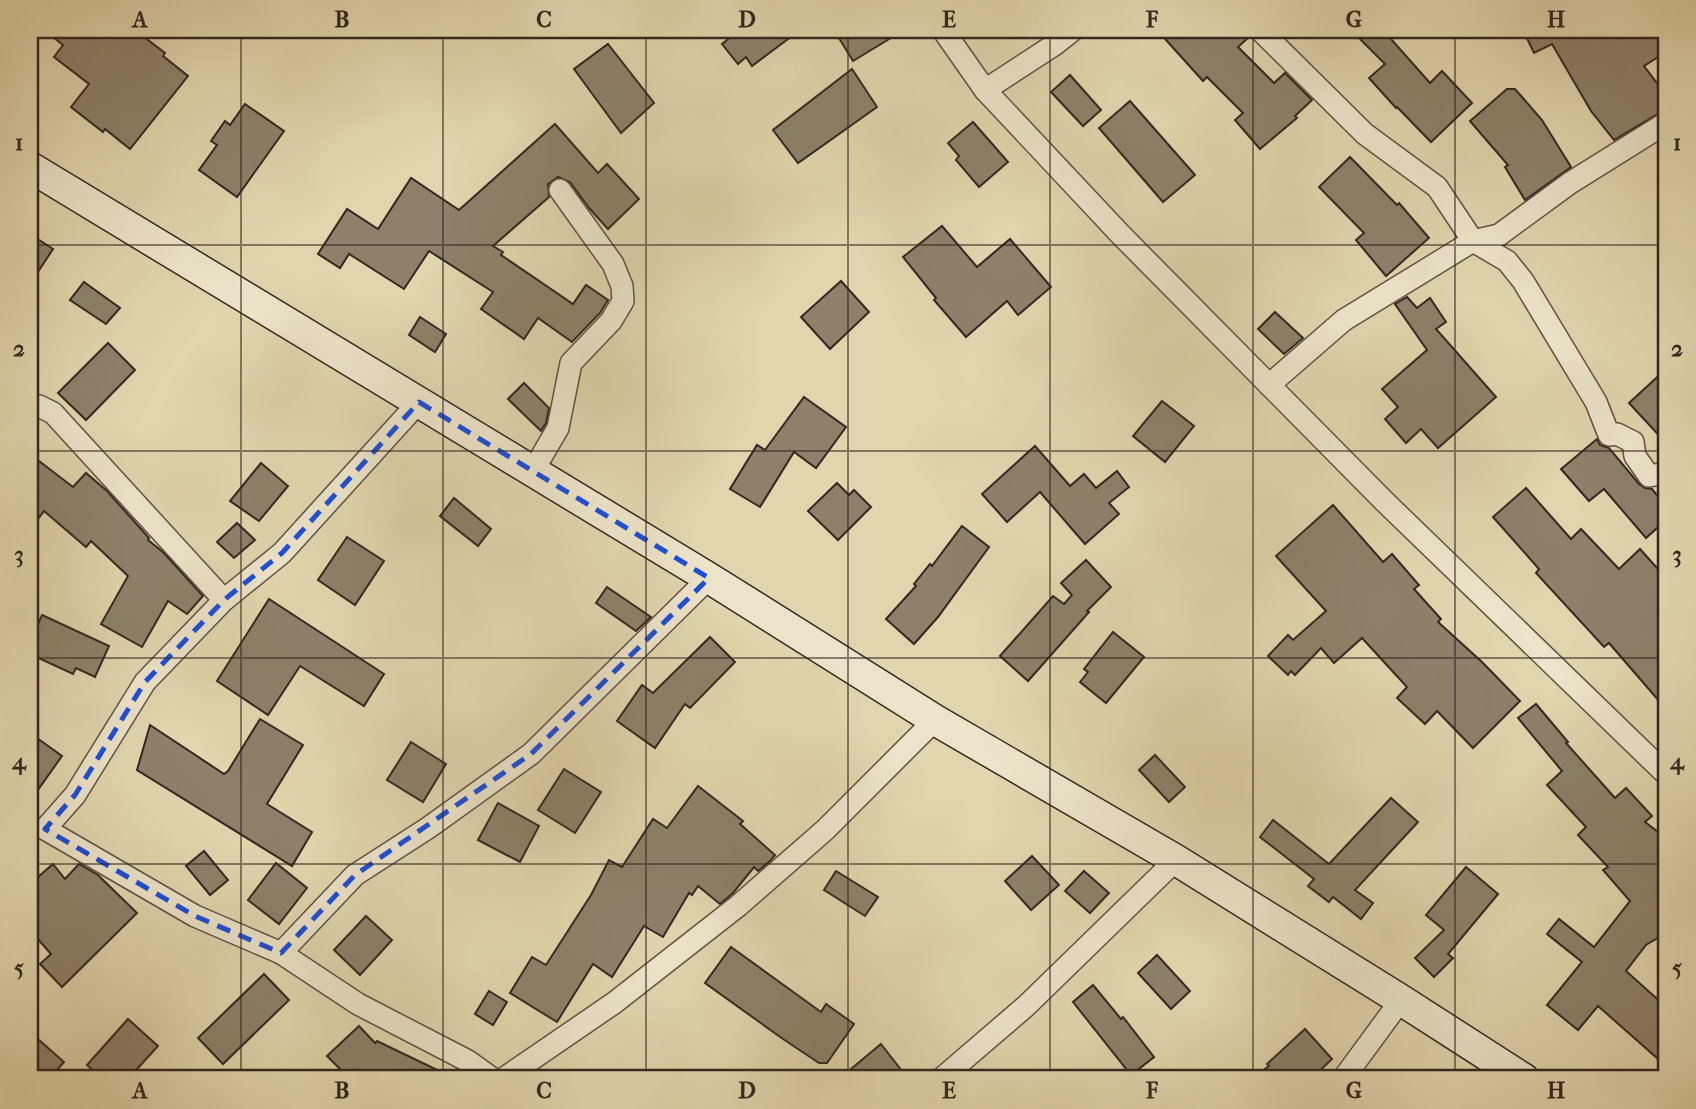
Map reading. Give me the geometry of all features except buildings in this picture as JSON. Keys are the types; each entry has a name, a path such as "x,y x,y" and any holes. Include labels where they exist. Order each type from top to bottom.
{"main road":[{"path":"30,167 709,578 935,720 1176,860 1524,1079"}],"street":[{"path":"943,30 985,90 1121,235 1393,510 1666,774"},
{"path":"985,90 1073,30"},
{"path":"1260,30 1366,134 1437,187 1473,240 1507,261 1523,281 1596,402 1609,435 1617,434 1633,442 1635,456 1661,479"},
{"path":"1269,385 1344,320 1473,240 1499,234 1570,183 1666,123"},
{"path":"533,471 558,428 571,363 611,321 623,301 622,286 612,264 560,190"},
{"path":"419,402 282,553 224,600 145,682 75,795 45,829 195,916 281,953 358,1004 468,1061 493,1079"},
{"path":"30,411 39,407 53,413 224,600"},
{"path":"281,953 355,875 428,828 531,754 709,578"},
{"path":"503,1079 614,1003 738,906 825,830 935,720"},
{"path":"941,1079 1026,1006 1176,860"},
{"path":"1343,1079 1401,1000"}],"highlighted area":[{"path":"419,402 709,578 531,754 355,875 281,953 195,916 45,829 75,795 145,682 224,600 282,553"}]}
